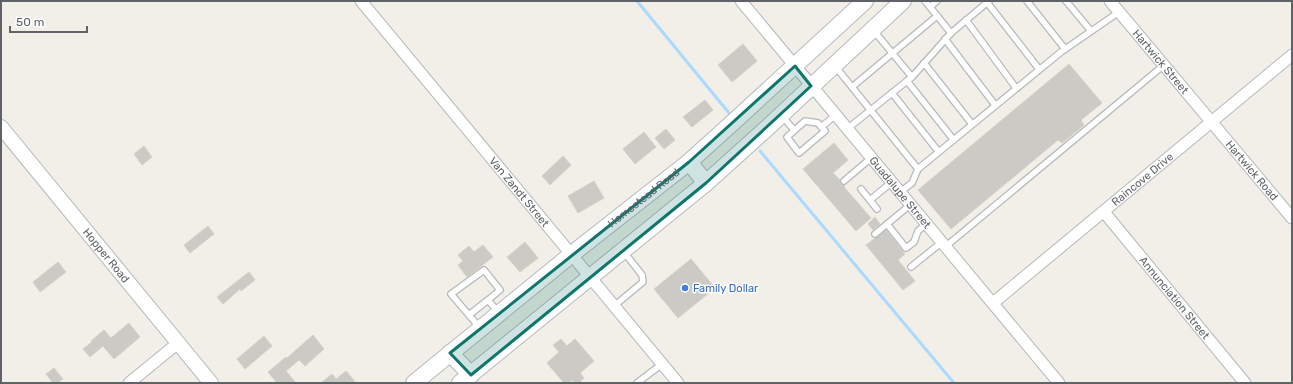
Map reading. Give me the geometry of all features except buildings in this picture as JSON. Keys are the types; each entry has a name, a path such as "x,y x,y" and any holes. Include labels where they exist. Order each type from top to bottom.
{"main road":[{"name":"Homestead Road","path":"414,383 572,254 689,162 865,1"},
{"path":"450,353 465,379 706,183 903,1"},
{"path":"689,162 706,183"}],"street":[{"name":"Van Zandt Street","path":"361,1 678,383"},
{"name":"Guadalupe Street","path":"741,1 1059,383"},
{"name":"Hartwick Street","path":"1110,1 1212,122"},
{"name":"Raincove Drive","path":"993,304 1292,55"},
{"name":"Hartwick Road","path":"1212,122 1292,218"},
{"name":"Hopper Road","path":"1,127 211,383"},
{"name":"Annunciation Street","path":"1104,212 1245,383"},
{"path":"129,383 178,343"}],"lane":[{"path":"925,1 951,33"},
{"path":"930,7 936,1"},
{"path":"847,129 912,77 951,33 988,1 1039,69"},
{"path":"1027,1 1065,49"},
{"path":"1066,1 1091,31"},
{"path":"900,192 912,183 918,169 938,151 1065,49 1119,12"},
{"path":"852,87 937,16"},
{"path":"966,20 1016,88"},
{"path":"872,30 912,77"},
{"path":"945,39 995,105"},
{"path":"924,63 972,124"},
{"path":"834,65 918,169"},
{"path":"911,267 944,245 1164,65"},
{"path":"907,81 954,139"},
{"path":"892,93 938,151"},
{"path":"781,115 794,130"},
{"path":"821,127 836,115"},
{"path":"805,121 818,123 825,131 799,152 786,137 794,130 805,121"},
{"path":"844,181 871,158"},
{"path":"870,200 892,182"},
{"path":"861,190 877,209"},
{"path":"875,234 910,205"},
{"path":"887,224 906,248 914,242 918,231 926,224"},
{"path":"614,306 643,282 642,275 622,250"},
{"path":"469,315 500,290 484,270 451,294 480,329"},
{"path":"488,300 499,313"},
{"path":"637,383 662,364"}],"highlighted area":[{"path":"795,66 811,86 706,183 471,375 450,353 689,162"}],"waterway":[{"path":"637,1 729,113"},
{"path":"760,151 954,383"}],"place":[{"name":"Family Dollar","path":"685,288"}]}
